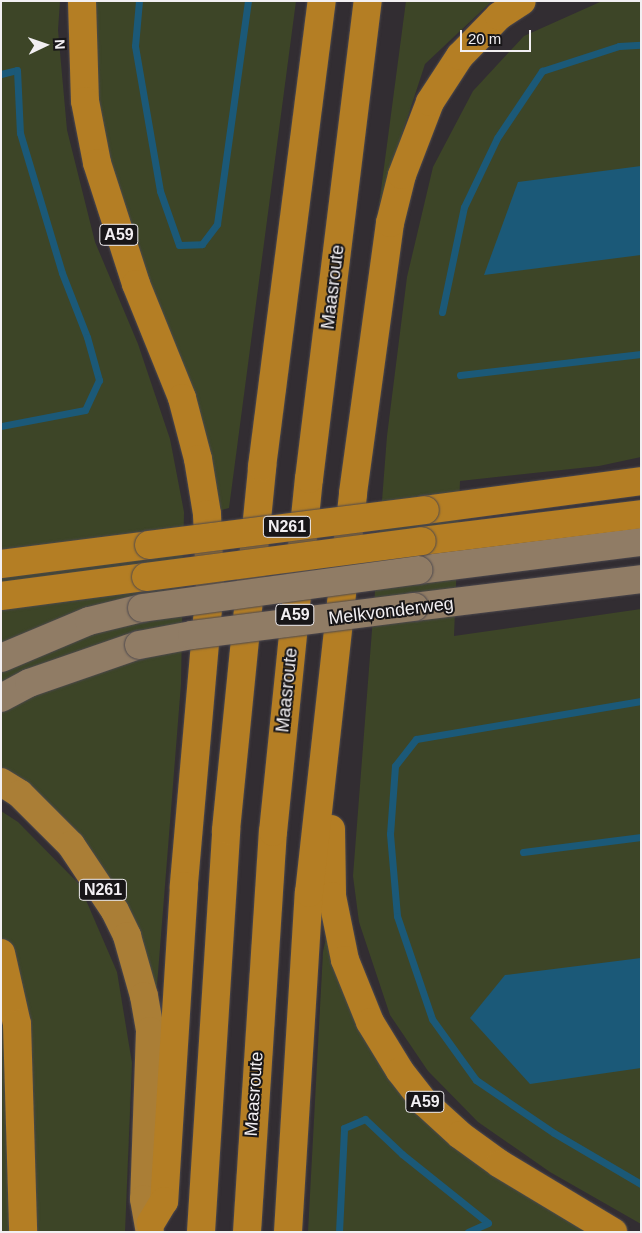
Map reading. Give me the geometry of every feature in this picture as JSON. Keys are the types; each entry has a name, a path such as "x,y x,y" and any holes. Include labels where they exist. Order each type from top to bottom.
{"highway":[{"name":"A59","path":"82,1 85,101 97,163 136,284 182,398 198,459 207,514 210,586 184,886 164,1201 150,1227"},
{"name":"A59","path":"201,1232 228,810 262,467 322,1"},
{"name":"Maasroute","path":"247,1232 273,832 309,479 368,1"},
{"name":"A59","path":"288,1232 309,893 333,691 353,493 380,289 402,175 430,102 460,56 499,16 522,1"},
{"name":"N261","path":"1,564 565,494 641,481"},
{"name":"N261","path":"1,596 641,514"},
{"name":"A59","path":"333,691 330,798 332,896 345,960 370,1022 400,1071 425,1103 460,1135 500,1164 613,1232"},
{"name":"N261","path":"1,782 20,794 71,845 115,911 135,962 150,1031 144,1199 150,1227"},
{"path":"1,953 17,1024 23,1232"}],"main road":[{"path":"1,658 89,621 142,608 641,542"},
{"name":"Melkvonderweg","path":"1,698 29,683 139,645 414,607 641,579"}],"green space":[{"path":"1,1 60,1 58,30 67,130 95,242 138,344 170,439 184,512 181,684 156,998 128,913 90,848 37,791 1,769"},
{"path":"95,1 296,1 229,508 214,512 148,280 103,137 95,74"},
{"path":"406,1 492,1 425,64 379,205"},
{"path":"641,1 641,457 599,466 460,481 454,636 641,609 641,1224 550,1172 478,1122 428,1071 390,1015 359,922 353,876 387,436 407,277 433,167 473,91 524,36 600,2"},
{"path":"1,811 18,822 79,884 117,972 132,1063 125,1232 1,1232"},
{"path":"328,928 411,1102 597,1232 308,1232 323,952"}],"water":[{"path":"641,166 641,255 484,275 518,182"},
{"path":"641,958 641,1068 530,1084 470,1018 505,975"}],"waterway":[{"path":"139,1 135,46 160,191 179,245 202,244 217,224 248,1"},
{"path":"442,312 464,207 497,138 542,71 619,46 641,45"},
{"path":"1,74 17,70 20,133 62,273 87,337 99,380 85,410 1,426"},
{"path":"460,375 641,354"},
{"path":"641,701 416,739 395,766 390,834 397,916 432,1019 476,1080 554,1133 641,1184"},
{"path":"523,852 641,837"},
{"path":"339,1232 344,1128 365,1119 402,1154 488,1223 468,1232"}]}
